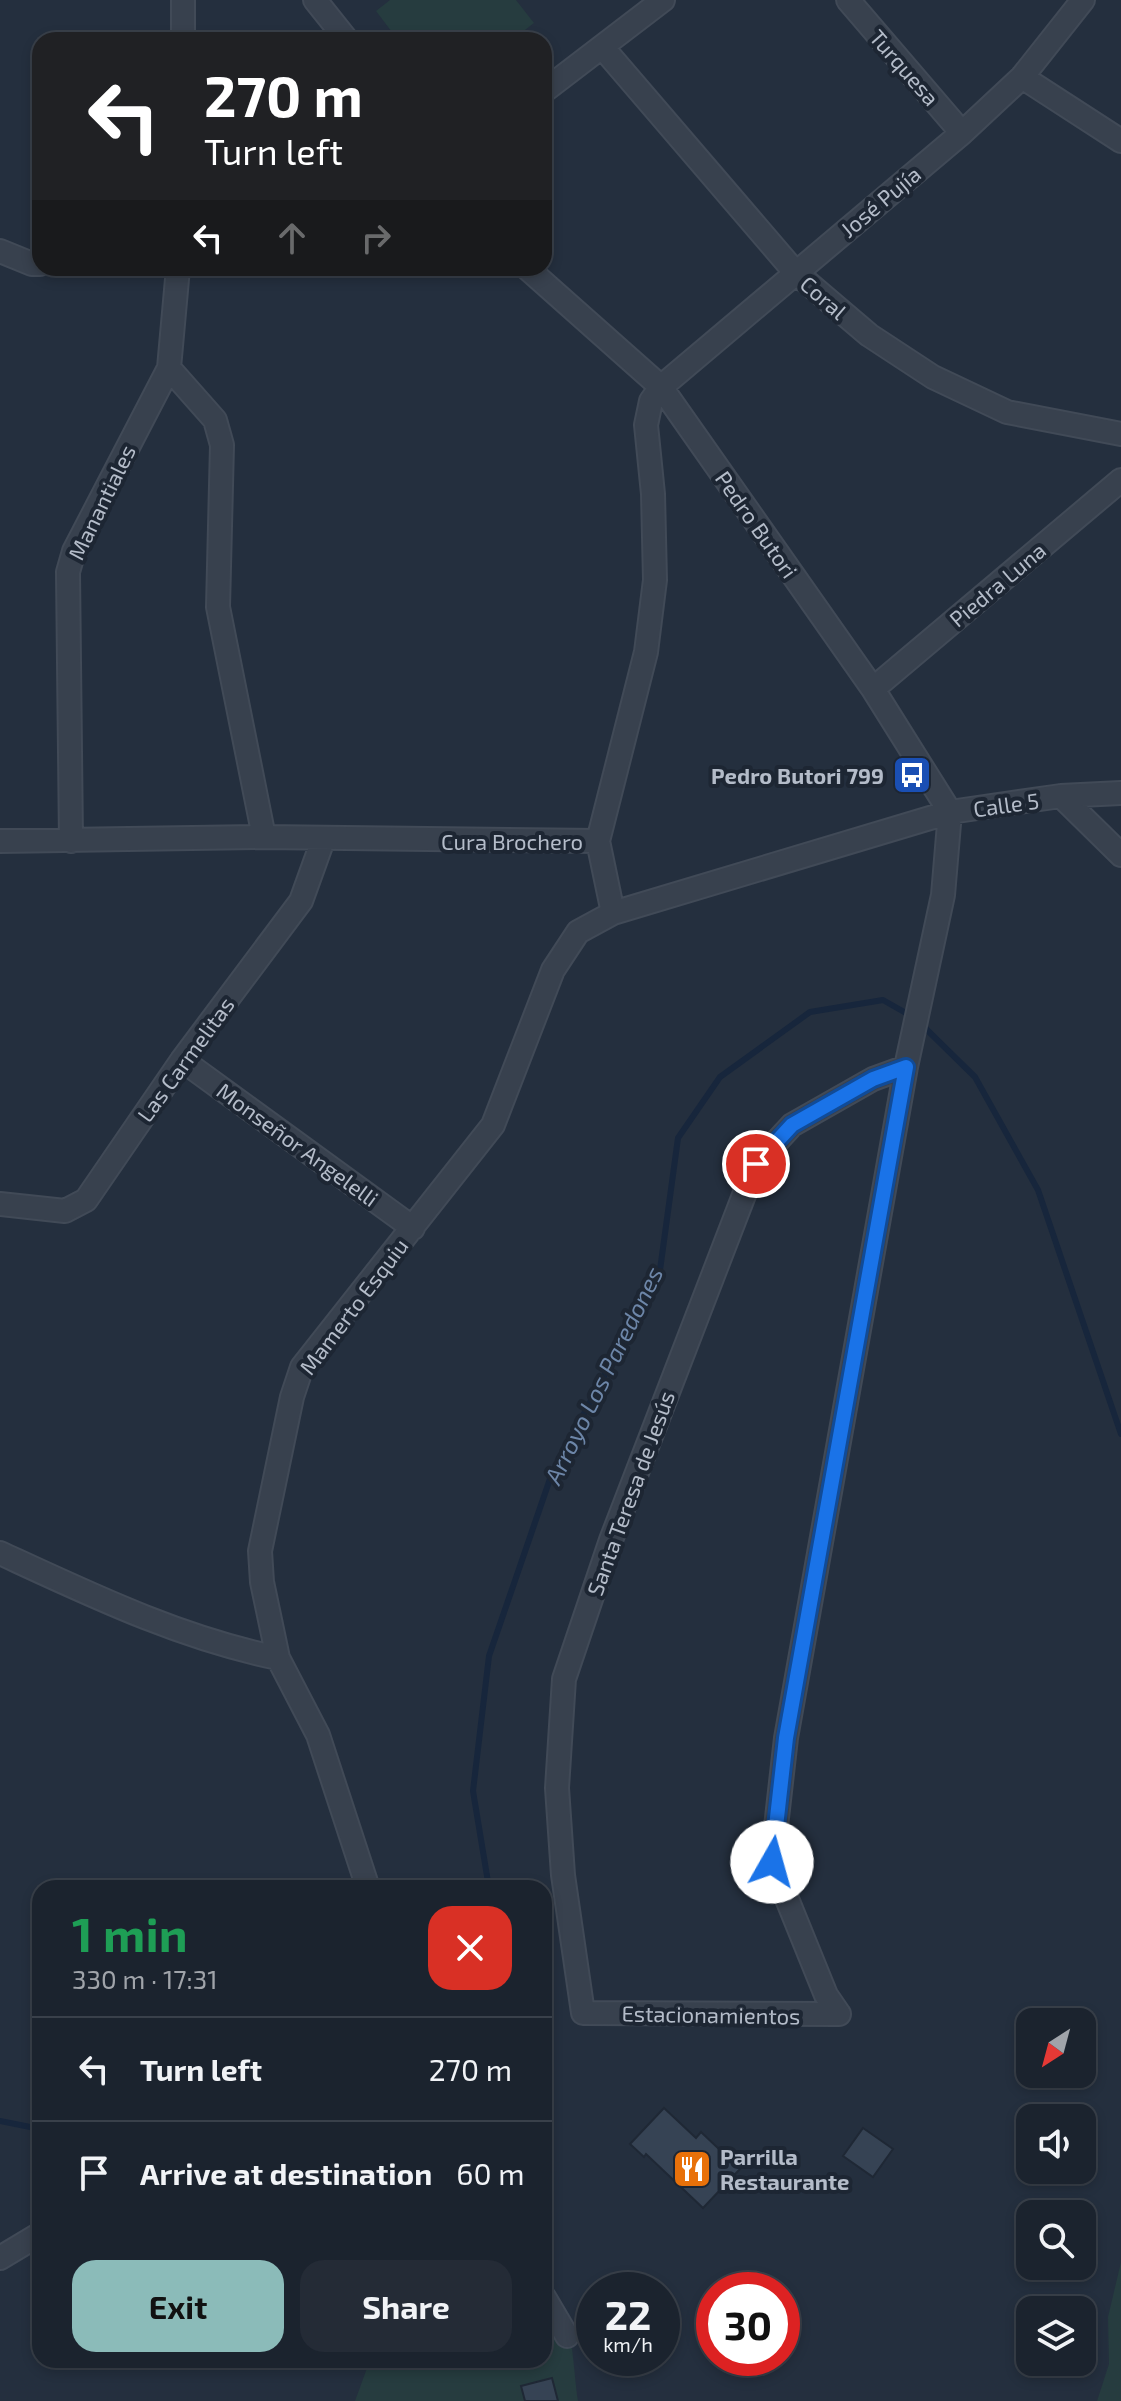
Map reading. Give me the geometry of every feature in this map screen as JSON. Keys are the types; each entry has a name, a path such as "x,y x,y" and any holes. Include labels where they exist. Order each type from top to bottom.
{"street":[{"path":"183,0 183,32"},
{"path":"315,0 341,32"},
{"path":"552,85 663,0"},
{"name":"Turquesa","path":"848,0 962,133"},
{"name":"José Pujía","path":"661,387 962,133 1022,77 1083,0"},
{"name":"Coral","path":"603,48 795,272 869,335 933,377 1007,412 1121,434"},
{"path":"1022,77 1057,104 1121,141"},
{"path":"0,251 32,261"},
{"name":"Manantiales","path":"71,841 68,572 74,551 169,368 177,276"},
{"name":"Pedro Butori","path":"536,276 661,387 873,689 950,812"},
{"path":"169,368 215,420 222,445 218,607 264,837"},
{"path":"598,841 646,652 655,580 653,494 646,425 651,401 661,387"},
{"name":"Piedra Luna","path":"873,689 1121,480"},
{"name":"Calle 5","path":"950,812 1061,796 1121,793"},
{"path":"1061,796 1121,855"},
{"path":"613,913 950,812 943,895 906,1067"},
{"name":"Cura Brochero","path":"0,841 264,837 598,841 613,913"},
{"name":"Las Carmelitas","path":"0,1204 65,1211 86,1200 182,1060 301,901 323,840"},
{"name":"Mamerto Esquiu","path":"365,1880 318,1735 278,1658 262,1582 260,1551 292,1397 302,1367 493,1125 553,970 578,932 613,913"},
{"name":"Monseñor Angelelli","path":"182,1060 413,1228"},
{"name":"Santa Teresa de Jesús","path":"583,2013 563,1875 557,1788 564,1679 606,1554 756,1164 792,1125 873,1079 906,1067"},
{"name":"Estacionamientos","path":"583,2013 839,2014 826,1995 772,1862 786,1738 906,1067"},
{"path":"0,1553 127,1612 227,1647 278,1658"},
{"path":"0,2258 32,2239"},
{"path":"552,2311 567,2336"}],"green space":[{"path":"390,0 516,0 534,23 522,32 392,32 376,11"},
{"path":"1121,2262 1121,2401 1097,2401 1109,2364 1108,2317"},
{"path":"552,2286 554,2289 566,2319 578,2401 355,2401 367,2368 552,2368"}],"building":[{"path":"664,2108 696,2138 701,2132 740,2169 703,2208 646,2154 644,2157 630,2144"},
{"path":"863,2128 893,2149 873,2177 843,2156"},
{"path":"552,2378 558,2401 525,2401 521,2386"}],"waterway":[{"name":"Arroyo Los Paredones","path":"488,1880 473,1791 489,1656 551,1476 660,1270 678,1138 720,1077 810,1012 883,1000 913,1017"},
{"name":"Arroyo Los Paredones","path":"921,1024 975,1077 1038,1190 1121,1434"},
{"name":"Arroyo Los Paredones","path":"0,2121 32,2127"}],"place":[{"name":"Pedro Butori 799","path":"912,775"},
{"name":"Parrilla Restaurante","path":"692,2169"}],"route":[{"path":"756,1164 792,1125 873,1079 906,1067 786,1738 772,1862"}]}
